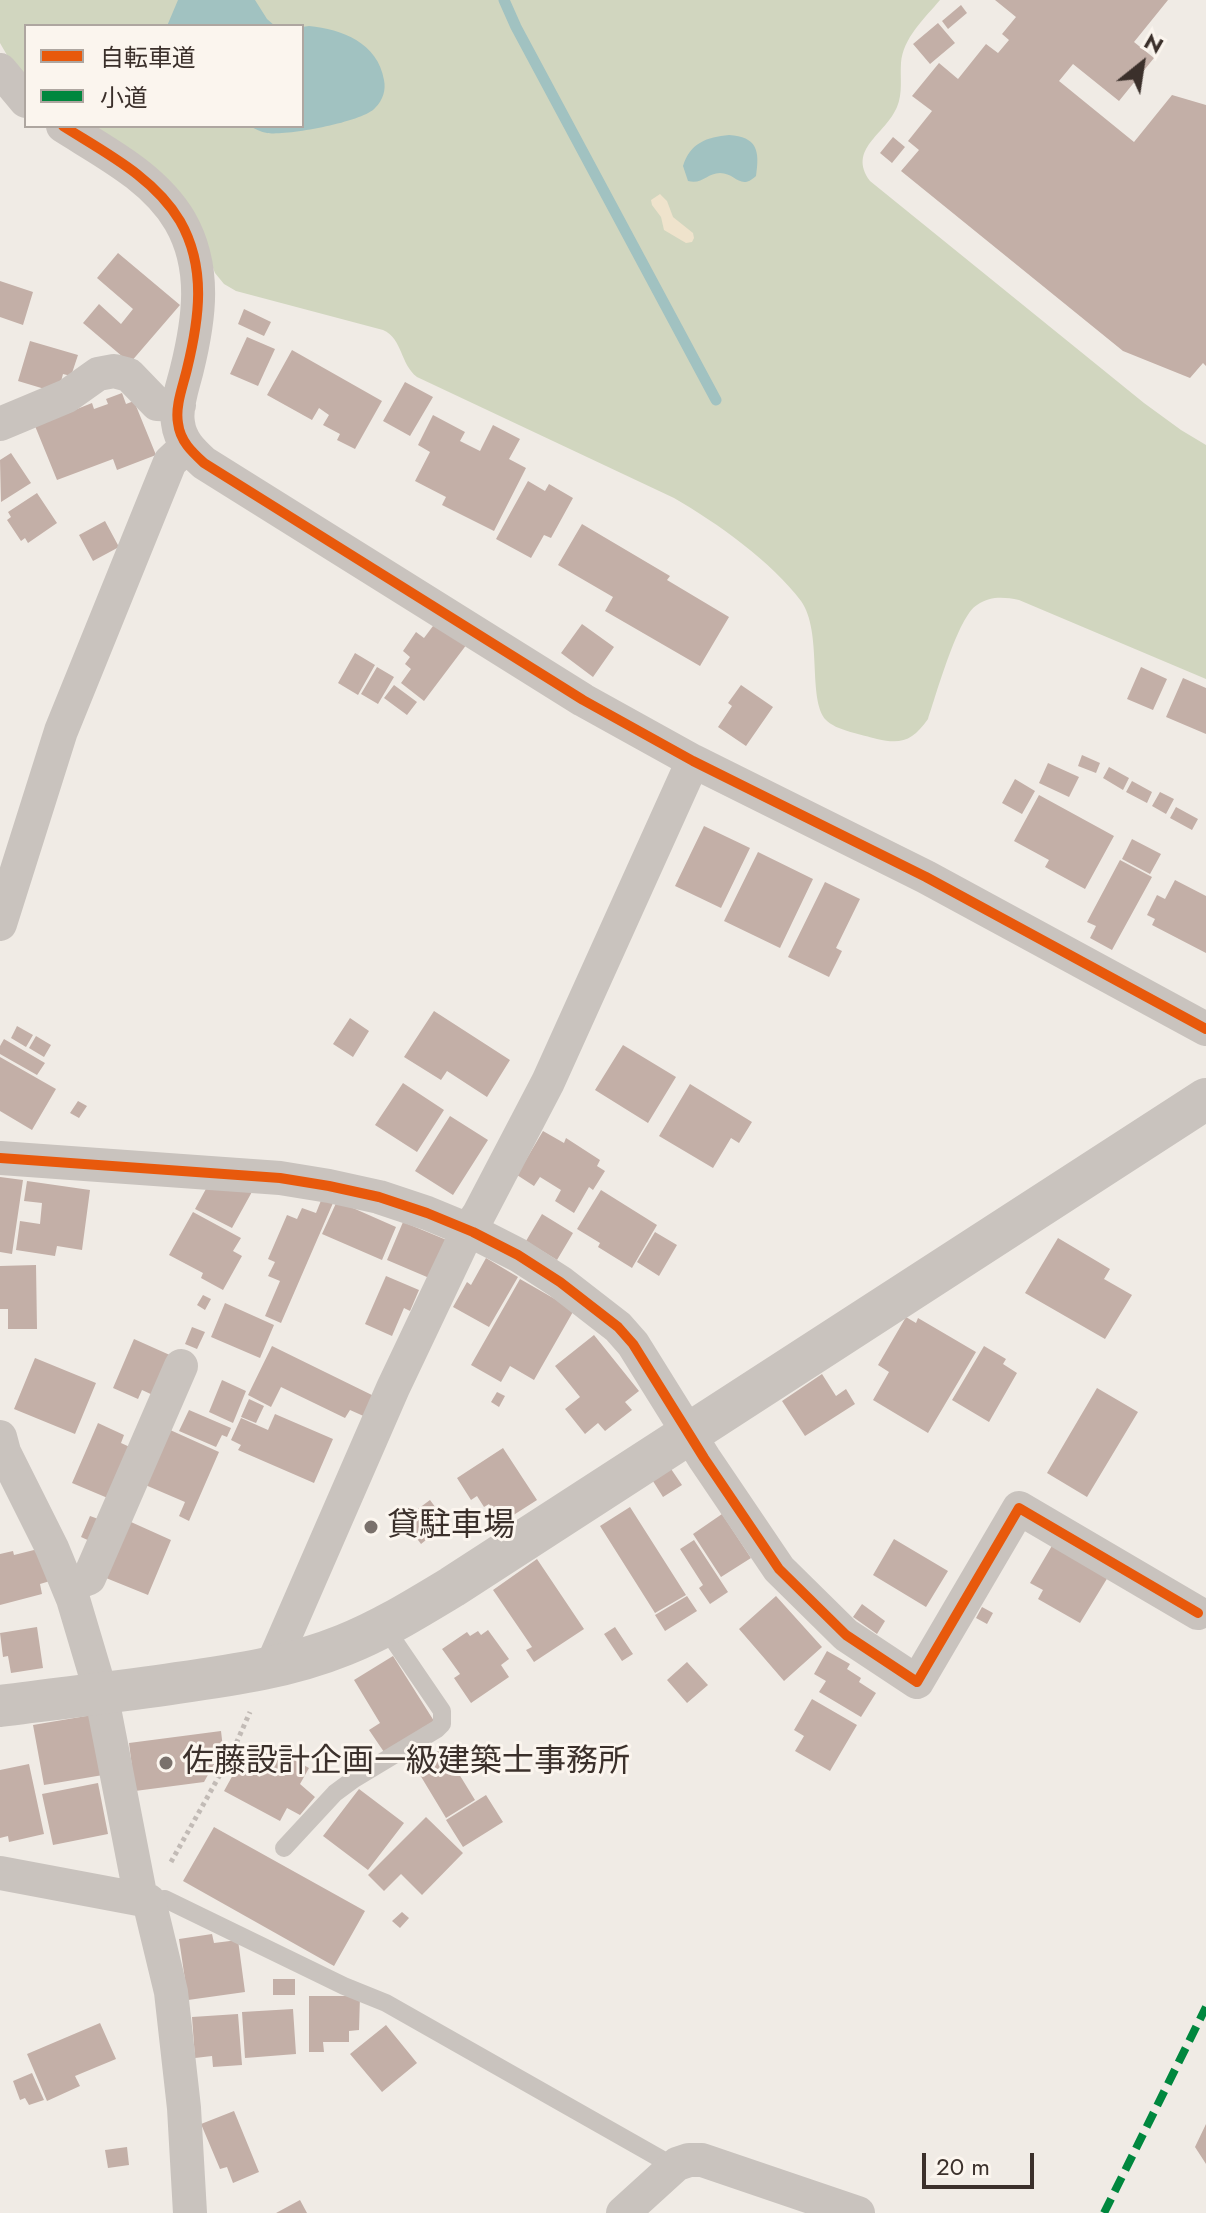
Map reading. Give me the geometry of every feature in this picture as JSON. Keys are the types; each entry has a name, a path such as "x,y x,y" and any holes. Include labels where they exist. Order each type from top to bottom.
{"street":[{"path":"0,70 24,99"},
{"path":"66,128 155,189 180,222 195,259 200,300 178,424 187,446 204,463 583,700 693,761 926,877 1206,1029"},
{"path":"0,424 67,396 98,374 114,371 129,375 157,404 179,405"},
{"path":"0,924 61,731 170,462 187,446"},
{"path":"271,1668 393,1388 468,1230 553,1071 693,761"},
{"path":"0,1706 271,1668 343,1646 384,1626 452,1587 1206,1099"},
{"path":"0,1158 280,1178 329,1186 379,1197 427,1213 518,1255 560,1282 618,1327 633,1344 768,1554 791,1583 846,1635 917,1682 1019,1508 1198,1613"},
{"path":"68,1586 89,1578 181,1366"},
{"path":"0,1437 4,1452 68,1586 101,1693 145,1900 171,1992 184,2108 190,2213"},
{"path":"0,1873 145,1900"},
{"path":"623,2213 669,2170 689,2160 702,2160 858,2213"}],"lane":[{"path":"284,1848 335,1793 442,1724 442,1711 384,1626"},
{"path":"145,1900 165,1899 344,1986 386,2003 661,2159 669,2170"}],"path":[{"path":"145,1900 231,1755 271,1668"}],"green space":[{"path":"0,0 940,0 915,29 906,45 901,63 899,102 865,151 864,170 870,181 1144,403 1206,445 1206,679 1019,600 997,598 977,605 962,624 928,719 912,736 900,741 886,741 830,724 820,710 817,697 814,647 808,614 789,587 743,544 674,498 417,377 411,372 394,339 383,330 236,291 224,284 215,273 192,215 90,128 304,128 304,24 24,24 24,78 0,43"}],"sand":[{"path":"660,194 667,201 673,217 693,233 692,242 686,243 664,230 661,217 651,200"}],"water":[{"path":"178,0 255,0 273,24 168,24"},
{"path":"304,27 334,30 366,47 380,67 384,80 380,102 368,113 324,127 265,133 254,128 304,128"},
{"path":"729,135 746,139 754,146 757,152 756,176 742,182 720,173 688,181 683,166 690,152 700,143"}],"building":[{"path":"995,0 1168,0 1134,42 1154,58 1119,101 1073,64 1059,81 1134,142 1172,95 1206,105 1206,366 1203,363 1190,378 1123,351 901,171 919,150 908,141 932,111 912,96 939,63 958,79 986,44 998,53 1009,40 1002,34 1016,17"},
{"path":"961,5 967,13 948,29 942,21"},
{"path":"938,23 955,43 930,64 913,44"},
{"path":"893,137 905,147 892,163 880,153"},
{"path":"118,253 180,305 130,363 83,323 99,304 121,324 133,309 97,278"},
{"path":"0,281 33,292 23,325 0,317"},
{"path":"244,309 271,322 264,336 238,324"},
{"path":"247,337 275,349 258,386 230,374"},
{"path":"30,341 78,355 71,376 63,374 58,393 18,381"},
{"path":"292,350 382,401 355,449 337,440 340,434 323,425 329,415 319,408 312,420 267,395"},
{"path":"405,382 433,397 410,436 383,421"},
{"path":"122,393 126,404 134,401 156,455 117,470 113,459 57,480 35,426 92,403 94,409 108,404 106,399"},
{"path":"433,415 465,432 460,441 480,451 493,425 520,439 509,459 526,468 494,531 442,505 446,497 415,481 430,452 418,445"},
{"path":"11,453 31,483 1,502 0,460"},
{"path":"528,481 545,491 549,484 573,498 551,538 544,535 531,558 496,539"},
{"path":"37,493 57,523 28,543 25,538 21,541 7,520 11,517 8,512"},
{"path":"105,521 119,547 93,561 79,535"},
{"path":"582,524 670,576 667,580 729,617 700,666 605,611 613,597 558,565"},
{"path":"436,622 467,644 424,701 401,683 411,669 405,664 410,657 403,651 416,632 424,638"},
{"path":"582,624 614,647 593,677 561,653"},
{"path":"355,653 375,665 358,695 338,683"},
{"path":"377,667 394,677 378,704 361,694"},
{"path":"1141,667 1167,679 1153,710 1127,699"},
{"path":"1183,678 1206,688 1206,734 1166,717"},
{"path":"394,685 417,702 407,715 384,698"},
{"path":"741,685 773,707 746,746 718,727 732,706 728,703"},
{"path":"1082,755 1100,763 1096,773 1078,766"},
{"path":"1048,763 1079,777 1069,797 1039,783"},
{"path":"1109,767 1129,778 1123,790 1103,778"},
{"path":"1015,779 1035,791 1022,814 1002,803"},
{"path":"1132,781 1152,792 1147,803 1126,792"},
{"path":"1160,792 1174,799 1166,814 1152,806"},
{"path":"1039,795 1114,836 1085,889 1045,867 1049,860 1014,841"},
{"path":"1176,807 1198,819 1192,830 1170,818"},
{"path":"704,826 750,848 721,908 675,886"},
{"path":"1132,839 1161,854 1150,874 1122,859"},
{"path":"758,852 813,879 780,948 724,921"},
{"path":"1120,860 1152,877 1112,950 1090,938 1096,926 1087,922"},
{"path":"1175,880 1206,896 1206,953 1152,925 1155,919 1147,915 1157,895 1165,899"},
{"path":"825,882 860,899 836,948 842,951 829,977 788,957"},
{"path":"434,1011 510,1060 487,1097 447,1071 441,1080 404,1057"},
{"path":"350,1018 369,1031 353,1057 333,1044"},
{"path":"17,1026 33,1035 26,1047 11,1038"},
{"path":"36,1036 51,1045 44,1057 29,1048"},
{"path":"4,1039 45,1063 37,1075 0,1054"},
{"path":"623,1045 676,1077 648,1123 595,1090"},
{"path":"0,1057 56,1089 32,1130 0,1111"},
{"path":"403,1083 444,1110 417,1152 375,1125"},
{"path":"690,1084 752,1122 739,1143 731,1138 713,1168 659,1136"},
{"path":"78,1101 87,1106 79,1118 70,1113"},
{"path":"450,1116 488,1140 453,1195 415,1171"},
{"path":"543,1131 564,1143 566,1138 600,1160 597,1166 605,1171 593,1190 589,1187 574,1213 555,1201 561,1190 540,1177 534,1186 517,1175"},
{"path":"0,1177 23,1180 12,1254 0,1252"},
{"path":"27,1181 90,1190 82,1250 57,1246 55,1256 16,1250 20,1221 40,1224 42,1203 24,1201"},
{"path":"207,1187 253,1190 232,1228 195,1209"},
{"path":"601,1190 657,1225 632,1268 598,1247 600,1243 577,1229"},
{"path":"322,1198 333,1203 281,1323 265,1316 280,1281 268,1276 275,1262 268,1259 287,1215 297,1219 302,1208 316,1213"},
{"path":"337,1201 396,1227 382,1260 322,1234"},
{"path":"193,1212 241,1238 233,1251 242,1256 223,1290 201,1278 203,1273 169,1255"},
{"path":"542,1214 573,1233 557,1260 526,1241"},
{"path":"403,1222 449,1241 434,1280 387,1260"},
{"path":"655,1232 677,1245 659,1276 637,1262"},
{"path":"1058,1238 1110,1269 1104,1279 1132,1295 1105,1339 1025,1293"},
{"path":"486,1258 518,1277 489,1327 453,1307 467,1282 471,1285"},
{"path":"36,1265 37,1329 8,1329 8,1309 0,1309 0,1266"},
{"path":"386,1276 419,1290 410,1311 404,1308 392,1336 365,1324"},
{"path":"520,1279 574,1310 534,1380 510,1366 501,1382 471,1365"},
{"path":"203,1295 211,1299 205,1310 197,1305"},
{"path":"225,1303 274,1325 260,1358 211,1337"},
{"path":"906,1317 916,1323 918,1318 976,1352 928,1433 873,1400 889,1372 878,1365"},
{"path":"192,1327 205,1332 197,1349 185,1344"},
{"path":"594,1335 639,1391 625,1402 632,1410 605,1431 598,1423 585,1434 565,1409 580,1397 555,1366"},
{"path":"134,1339 172,1356 155,1396 142,1390 138,1399 113,1388"},
{"path":"272,1346 378,1398 368,1418 350,1410 345,1418 281,1387 271,1407 248,1395"},
{"path":"984,1346 1006,1359 1003,1364 1017,1373 989,1422 952,1400"},
{"path":"35,1358 96,1383 75,1434 14,1409"},
{"path":"822,1374 836,1396 846,1389 855,1404 805,1436 782,1401"},
{"path":"222,1380 246,1391 233,1423 209,1412"},
{"path":"1097,1388 1138,1412 1087,1497 1047,1473"},
{"path":"497,1392 505,1396 499,1407 491,1402"},
{"path":"249,1399 264,1406 256,1423 241,1417"},
{"path":"189,1410 231,1428 227,1437 222,1435 216,1447 179,1431"},
{"path":"275,1414 333,1439 314,1483 238,1450 241,1445 231,1440 241,1418 268,1430"},
{"path":"98,1423 124,1435 121,1443 132,1448 110,1499 72,1483"},
{"path":"168,1429 219,1452 189,1521 179,1516 185,1502 143,1484"},
{"path":"503,1448 537,1500 501,1523 489,1504 484,1507 477,1496 471,1500 457,1478"},
{"path":"669,1466 682,1485 663,1497 651,1478"},
{"path":"430,1500 447,1523 421,1544 403,1520"},
{"path":"630,1507 686,1595 655,1613 600,1526"},
{"path":"722,1514 751,1558 721,1577 693,1534"},
{"path":"90,1516 101,1520 92,1542 81,1537"},
{"path":"131,1522 171,1540 148,1595 106,1578"},
{"path":"894,1539 948,1571 926,1607 873,1575"},
{"path":"694,1540 728,1592 710,1604 699,1588 703,1585 680,1549"},
{"path":"1053,1544 1108,1577 1080,1623 1038,1599 1043,1590 1030,1583"},
{"path":"42,1548 50,1581 40,1584 42,1594 0,1605 0,1554 13,1551 14,1555"},
{"path":"537,1559 584,1629 534,1662 526,1650 532,1647 493,1590"},
{"path":"687,1596 697,1611 665,1631 655,1615"},
{"path":"776,1596 822,1647 784,1681 739,1629"},
{"path":"862,1604 885,1621 877,1634 853,1617"},
{"path":"982,1607 993,1613 987,1624 976,1618"},
{"path":"37,1627 43,1668 11,1673 8,1656 3,1657 0,1633"},
{"path":"615,1627 633,1654 622,1661 604,1634"},
{"path":"488,1630 509,1659 501,1665 509,1677 471,1703 454,1678 460,1674 442,1649 467,1632 470,1636 478,1631 481,1635"},
{"path":"827,1651 850,1664 847,1669 876,1693 861,1717 819,1692 826,1681 814,1674"},
{"path":"393,1656 434,1721 384,1752 369,1730 380,1723 354,1680"},
{"path":"687,1662 708,1685 687,1703 667,1680"},
{"path":"812,1699 857,1725 830,1771 795,1751 804,1736 794,1730"},
{"path":"92,1715 103,1775 44,1785 33,1725"},
{"path":"221,1731 223,1748 204,1782 135,1791 129,1743"},
{"path":"250,1744 267,1753 270,1747 309,1768 300,1784 315,1797 300,1815 287,1808 280,1821 224,1791"},
{"path":"443,1748 475,1800 446,1818 414,1765"},
{"path":"29,1764 44,1834 9,1842 8,1836 0,1838 0,1770"},
{"path":"98,1783 108,1834 53,1845 42,1794"},
{"path":"359,1789 404,1823 368,1870 323,1836"},
{"path":"486,1795 503,1822 463,1847 446,1820"},
{"path":"426,1817 463,1853 422,1895 401,1874 384,1891 368,1875"},
{"path":"214,1827 365,1911 334,1966 183,1881"},
{"path":"402,1912 409,1918 400,1928 392,1921"},
{"path":"212,1934 214,1943 238,1940 245,1992 188,2000 179,1939"},
{"path":"273,1979 295,1979 295,1995 273,1995"},
{"path":"309,1996 360,1996 359,2030 349,2031 349,2042 323,2042 324,2052 309,2052"},
{"path":"293,2009 296,2054 245,2058 242,2012"},
{"path":"238,2014 242,2065 213,2067 212,2056 195,2058 192,2017"},
{"path":"100,2023 116,2059 75,2076 80,2086 47,2101 27,2054"},
{"path":"386,2025 417,2063 382,2092 350,2054"},
{"path":"32,2073 44,2100 29,2105 25,2098 20,2100 13,2081"},
{"path":"234,2111 259,2172 233,2183 227,2167 220,2169 201,2124"},
{"path":"1206,2124 1206,2164 1195,2147"},
{"path":"127,2147 129,2165 108,2168 105,2150"},
{"path":"300,2200 307,2213 276,2213"}],"waterway":[{"path":"504,0 716,400"}],"marked path":[{"path":"1104,2213 1206,2007"}],"cycle path":[{"path":"66,128 111,156 157,191 180,221 189,239 197,276 197,313 177,416 184,441 204,463 583,700 693,761 926,877 1206,1029"},
{"path":"0,1158 280,1178 329,1186 379,1197 427,1213 518,1255 560,1282 618,1327 633,1344 704,1458 779,1569 846,1635 917,1682 1019,1508 1198,1613"}],"place":[{"name":"貸駐車場","path":"371,1527"},
{"name":"佐藤設計企画一級建築士事務所","path":"166,1763"}]}
